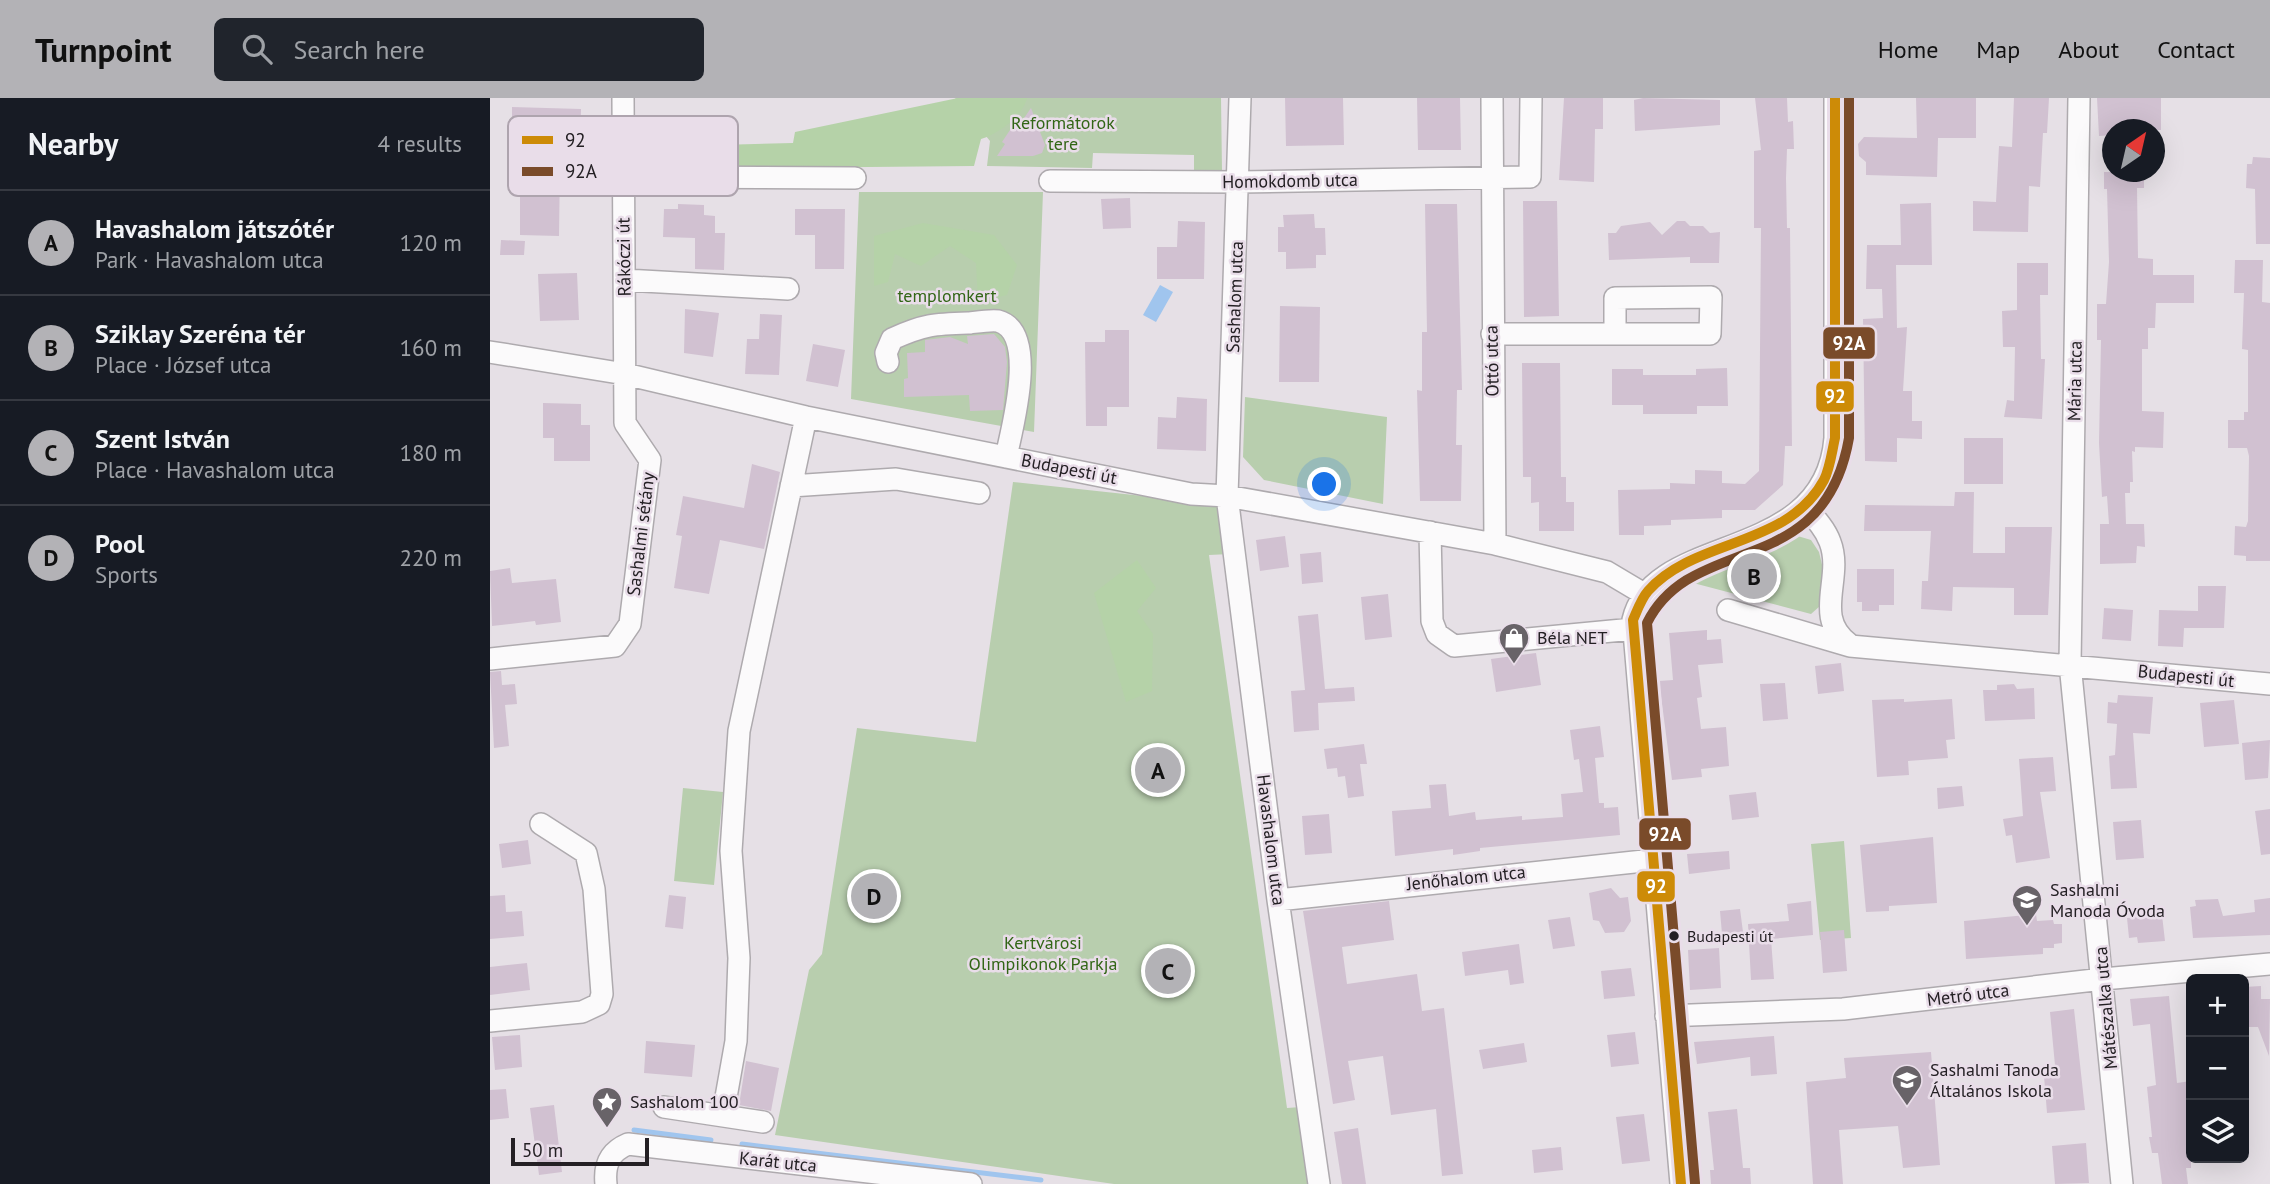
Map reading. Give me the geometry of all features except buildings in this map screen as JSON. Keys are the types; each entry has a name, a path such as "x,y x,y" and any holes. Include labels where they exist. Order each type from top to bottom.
{"street":[{"name":"Rákóczi út","path":"623,98 623,116"},
{"name":"Sashalom utca","path":"1227,496 1240,98"},
{"name":"Ottó utca","path":"1492,98 1495,544"},
{"name":"Homokdomb utca","path":"1050,181 1239,182 1530,177 1531,98"},
{"path":"1675,1184 1681,1184 1633,629 1635,610 1648,590 1684,566 1770,530 1804,506 1822,484 1834,453 1835,98"},
{"name":"Mária utca","path":"2070,664 2079,98"},
{"path":"738,177 855,178"},
{"name":"Rákóczi út","path":"623,196 625,374"},
{"path":"625,280 789,289"},
{"path":"1492,334 1615,334 1710,334 1712,297 1615,298 1615,334"},
{"path":"888,362 887,353 892,339 923,325 998,321 1012,331 1021,354 1018,397 1006,457"},
{"name":"Budapesti út","path":"490,352 625,374 806,417 1191,494 1227,496 1495,544 1607,572 1648,590"},
{"name":"Sashalmi sétány","path":"490,659 615,646 630,624 650,460 625,423 625,374"},
{"path":"723,1114 736,1041 739,958 731,851 739,732 806,417"},
{"path":"791,486 896,479 979,493"},
{"name":"Havashalom utca","path":"1227,496 1278,900 1319,1184"},
{"path":"1804,506 1830,541 1833,573 1829,620 1836,635 1850,646"},
{"path":"1430,532 1432,621 1437,634 1454,646 1633,629"},
{"name":"Budapesti út","path":"1728,610 1850,646 2270,684"},
{"name":"Mátészalka utca","path":"2070,664 2122,1184"},
{"path":"490,1021 582,1012 599,1004 602,994 594,890 586,853 541,824"},
{"name":"Jenőhalom utca","path":"1278,900 1653,860"},
{"name":"Metró utca","path":"1666,1016 1843,1009 2103,979 2270,964"},
{"path":"664,1107 764,1122"},
{"name":"Karát utca","path":"606,1184 608,1161 613,1153 628,1144 971,1184"}],"green space":[{"name":"Reformátorok tere","path":"955,98 1221,98 1222,171 1194,170 1194,155 1093,153 1092,168 987,166 990,141"},
{"path":"958,98 1027,98 1021,111 1009,123 981,139 974,166 738,168 738,145 793,143 795,132"},
{"name":"templomkert","path":"859,192 1043,192 1034,432 851,399"},
{"path":"923,223 994,235 1017,265 1007,295 978,302 976,263 950,246 921,266 895,254 888,282 874,286 874,236"},
{"path":"1245,397 1387,417 1383,504 1264,480 1243,457"},
{"name":"Kertvárosi Olimpikonok Parkja","path":"1013,482 1226,505 1230,554 1209,555 1287,1108 1301,1107 1313,1184 1114,1184 775,1135 809,970 822,954 857,728 976,742"},
{"path":"1791,534 1811,540 1819,552 1824,573 1820,606 1811,614 1678,579 1782,535"},
{"path":"1137,560 1156,588 1137,611 1153,634 1152,691 1126,702 1094,593"},
{"path":"683,788 723,792 714,885 674,881"},
{"path":"1844,841 1851,938 1820,940 1811,844"}],"water":[{"path":"1160,285 1173,292 1156,322 1143,315"}],"waterway":[{"path":"634,1130 711,1140"},
{"path":"742,1144 1041,1180"}],"transit line":[{"name":"92","path":"1681,1184 1633,620 1648,591 1668,574 1690,561 1787,519 1808,502 1826,475 1835,438 1835,98"},
{"name":"92A","path":"1695,1183 1647,623 1668,595 1694,576 1786,536 1813,515 1835,484 1849,438 1849,98"}],"place":[{"name":"Sziklay Szeréna tér","path":"1754,576"},
{"name":"Béla NET","path":"1514,665"},
{"name":"Havashalom játszótér","path":"1158,770"},
{"name":"Pool","path":"874,896"},
{"name":"Sashalmi Manoda Óvoda","path":"2027,927"},
{"name":"Budapesti út","path":"1674,936"},
{"name":"Szent István","path":"1168,971"},
{"name":"Sashalmi Tanoda Általános Iskola","path":"1907,1107"},
{"name":"Sashalom 100","path":"607,1129"}]}
